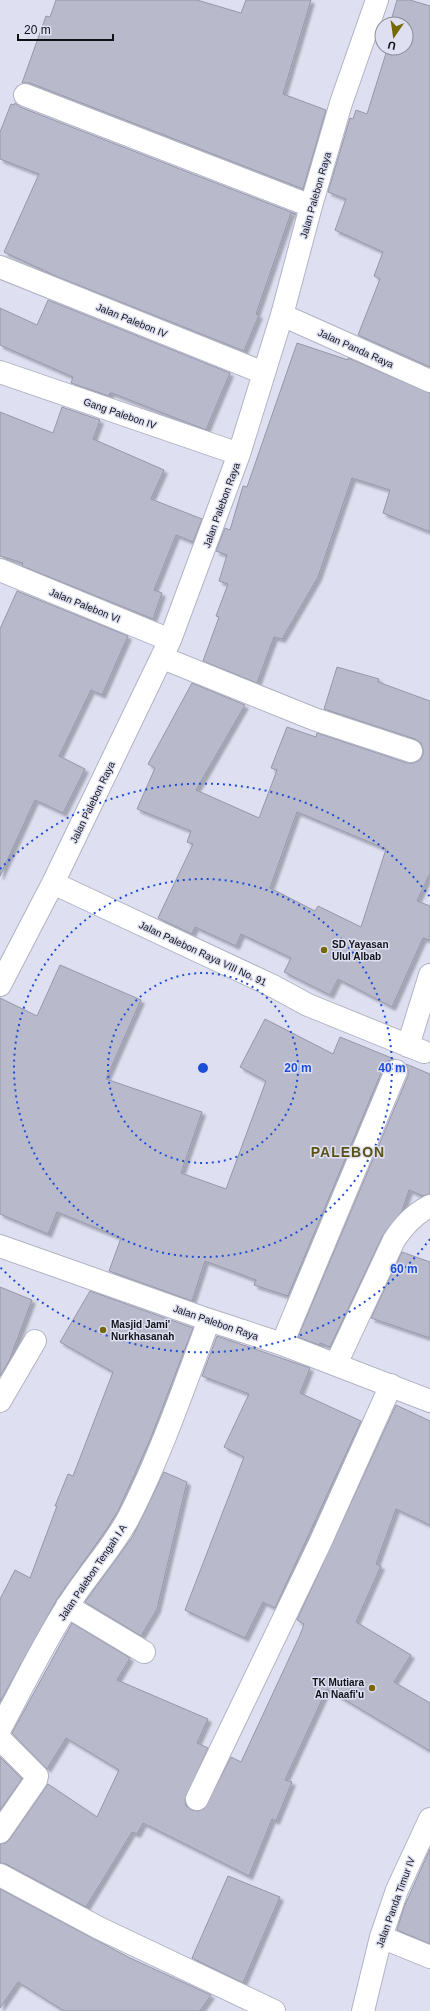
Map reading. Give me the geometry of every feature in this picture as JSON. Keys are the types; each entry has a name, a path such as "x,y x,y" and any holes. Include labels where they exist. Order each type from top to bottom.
{"street":[{"name":"Jalan Palebon Raya","path":"0,985 53,883 166,649 239,454 282,315 311,206 341,103 377,0"},
{"path":"25,95 311,206"},
{"name":"Jalan Palebon IV","path":"0,267 264,374"},
{"name":"Jalan Panda Raya","path":"282,315 430,381"},
{"name":"Gang Palebon IV","path":"0,372 239,454"},
{"name":"Jalan Palebon VI","path":"0,570 314,719 410,751"},
{"name":"Jalan Palebon Raya VIII No. 91","path":"53,883 273,986 308,1004 416,1049 430,975"},
{"path":"282,1344 396,1071"},
{"path":"336,1364 394,1240 404,1225 430,1206"},
{"name":"Jalan Palebon Raya","path":"0,1246 209,1320 282,1344 430,1401"},
{"name":"Jalan Palebon Tengah I A","path":"0,1729 42,1649 67,1606 114,1542 128,1518 162,1446 209,1320"},
{"path":"0,1400 35,1341"},
{"path":"196,1799 320,1543 391,1385"},
{"path":"67,1606 144,1652"},
{"path":"0,1739 37,1776 36,1780 0,1832"},
{"name":"Jalan Panda Timur IV","path":"363,2011 381,1937 398,1890 430,1819"},
{"path":"0,1875 99,1928 274,2011"},
{"path":"381,1937 430,1958"}],"building":[{"path":"56,0 197,0 241,13 246,0 311,0 283,94 326,110 303,189 30,83 22,83 46,16 50,17"},
{"path":"397,0 410,0 430,6 430,367 358,335 380,279 374,276 383,252 335,230 346,199 328,192 350,118 353,119 356,110 367,114 385,56 414,56 414,16 392,16"},
{"path":"15,103 20,107 296,214 291,213 256,314 259,315 244,351 58,277 4,252 39,174 0,159 0,132 11,104 14,105"},
{"path":"48,300 230,373 206,430 112,393 110,393 109,396 71,383 73,377 0,345 0,308 37,325"},
{"path":"297,343 348,360 348,358 430,393 430,532 383,513 390,490 352,478 318,577 282,639 274,637 257,683 203,661 219,617 216,616 228,584 219,581 227,555 216,551 225,528 230,530 243,486 247,487"},
{"path":"62,407 100,420 93,439 164,470 151,499 202,519 193,542 176,535 154,590 162,593 153,619 22,566 23,563 0,556 0,412 53,433"},
{"path":"17,591 128,636 102,695 91,690 59,756 85,769 63,813 35,800 0,876 0,629"},
{"path":"337,667 379,679 378,682 430,701 430,873 417,901 430,906 430,940 423,938 392,1007 338,979 330,995 284,972 291,958 241,934 236,946 195,927 192,934 158,918 193,844 187,842 191,831 137,809 155,768 148,764 192,683 245,705 196,790 259,818 277,770 271,768 287,727 316,737 317,733 407,763 419,761 423,755 421,743 415,739 324,709","holes":["297,812 386,849 361,927 318,906 315,911 270,888"]},
{"path":"60,965 141,1000 106,1079 202,1112 181,1173 226,1189 266,1081 240,1067 265,1019 333,1054 340,1037 394,1059 388,1061 384,1066 288,1296 254,1285 256,1280 205,1261 192,1301 109,1271 121,1238 57,1212 48,1234 0,1214 0,998 37,1016"},
{"path":"406,1064 430,1074 430,1194 423,1196 409,1190 402,1211 383,1235 330,1347 320,1343 319,1345 298,1337 408,1076"},
{"path":"402,1252 430,1262 430,1338 371,1318"},
{"path":"0,1287 32,1300 9,1361 0,1376"},
{"path":"90,1291 193,1328 150,1440 118,1511 57,1599 0,1702 0,1599 15,1570 30,1578 57,1506 55,1506 68,1474 73,1476 113,1372 60,1342"},
{"path":"217,1336 310,1368 300,1393 361,1421 275,1608 263,1602 245,1638 185,1610 244,1457 224,1447 249,1394 202,1376"},
{"path":"396,1405 430,1421 430,1525 396,1509 376,1564 381,1566 356,1622 411,1655 394,1682 430,1703 430,1751 327,1689 285,1780 292,1782 276,1821 272,1819 249,1876 143,1823 137,1834 132,1832 86,1907 6,1864 0,1863 0,1844 6,1843 10,1839 48,1784 97,1817 119,1770 66,1738 47,1769 12,1733 72,1623 130,1658 117,1680 208,1719 197,1743 208,1748 185,1800 186,1806 192,1810 198,1811 204,1809 231,1757 241,1762 300,1635 304,1624 297,1620"},
{"path":"164,1472 187,1482 157,1609 141,1636 85,1602 133,1536"},
{"path":"0,1757 22,1779 0,1810"},
{"path":"430,1849 430,1944 397,1930 404,1907"},
{"path":"228,1876 280,1897 243,1983 192,1958"},
{"path":"0,1889 130,1958 211,1995 200,2011 64,2011 18,1982 0,2008"}],"place":[{"name":"SD Yayasan Ulul Albab","path":"324,950"},
{"name":"Masjid Jami' Nurkhasanah","path":"103,1330"},
{"name":"TK Mutiara An Naafi'u","path":"372,1688"}],"district":[{"name":"PALEBON","path":"348,1152"}]}
